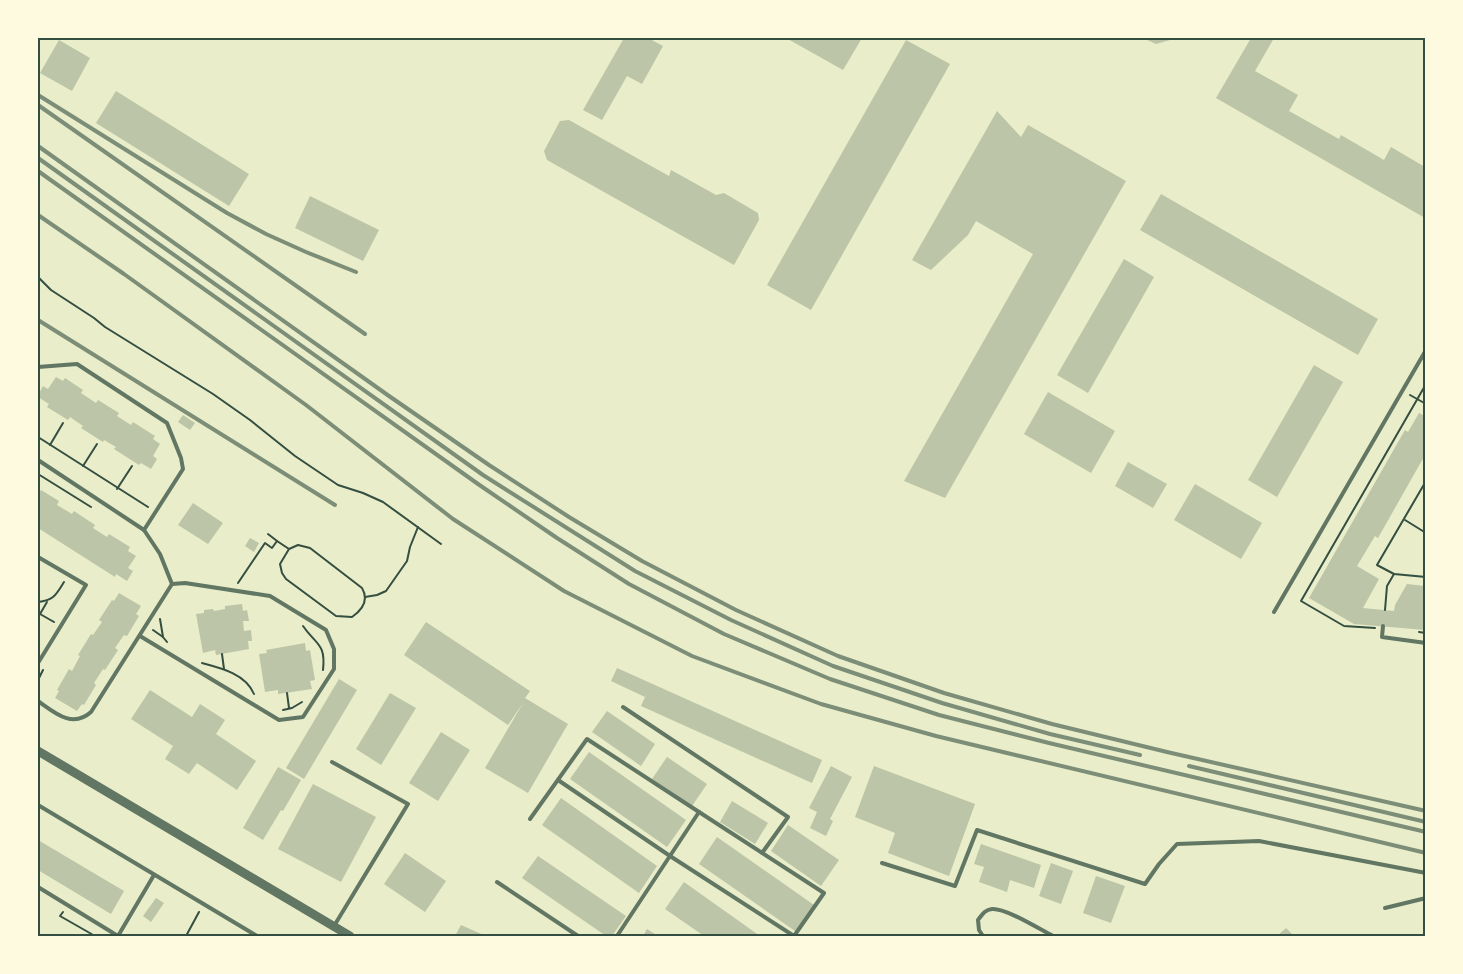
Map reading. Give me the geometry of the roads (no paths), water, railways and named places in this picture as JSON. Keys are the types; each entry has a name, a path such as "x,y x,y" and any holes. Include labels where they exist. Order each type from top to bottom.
{"street":[{"path":"38,751 350,936"}],"lane":[{"path":"1274,612 1425,350"},
{"path":"38,367 77,364 167,423 183,469 144,530"},
{"path":"38,460 144,530 160,554 172,584"},
{"path":"38,557 86,585 38,663"},
{"path":"140,636 279,720 303,717 334,669 334,649 326,630 270,596 185,583 172,584"},
{"path":"38,701 67,719 85,718 172,584"},
{"path":"1383,626 1382,637 1425,643"},
{"path":"623,707 788,817 762,852"},
{"path":"530,819 587,739 824,893 794,936 558,780"},
{"path":"333,762 408,804 334,927"},
{"path":"38,805 257,936"},
{"path":"617,936 699,812"},
{"path":"882,863 955,886 977,830 1145,884 1177,844 1244,841 1259,841 1425,873"},
{"path":"38,887 118,936 154,875"},
{"path":"496,882 578,936"},
{"path":"1385,908 1425,898"},
{"path":"983,936 979,930 978,920 983,912 990,909 1002,910 1053,936"}],"railway":[{"path":"38,95 227,213 266,234 356,272"},
{"path":"38,105 365,334"},
{"path":"38,146 489,465 642,561 736,610 838,656 944,693 1052,724 1426,811"},
{"path":"38,158 483,475 635,571 731,620 833,666 942,703 1050,734 1140,755"},
{"path":"38,171 557,538 629,584 724,634 830,679 939,715 1426,832"},
{"path":"38,215 306,405 453,519 564,591 692,656 821,704 936,736 1426,853"},
{"path":"38,320 335,505"},
{"path":"1189,766 1426,822"}]}
